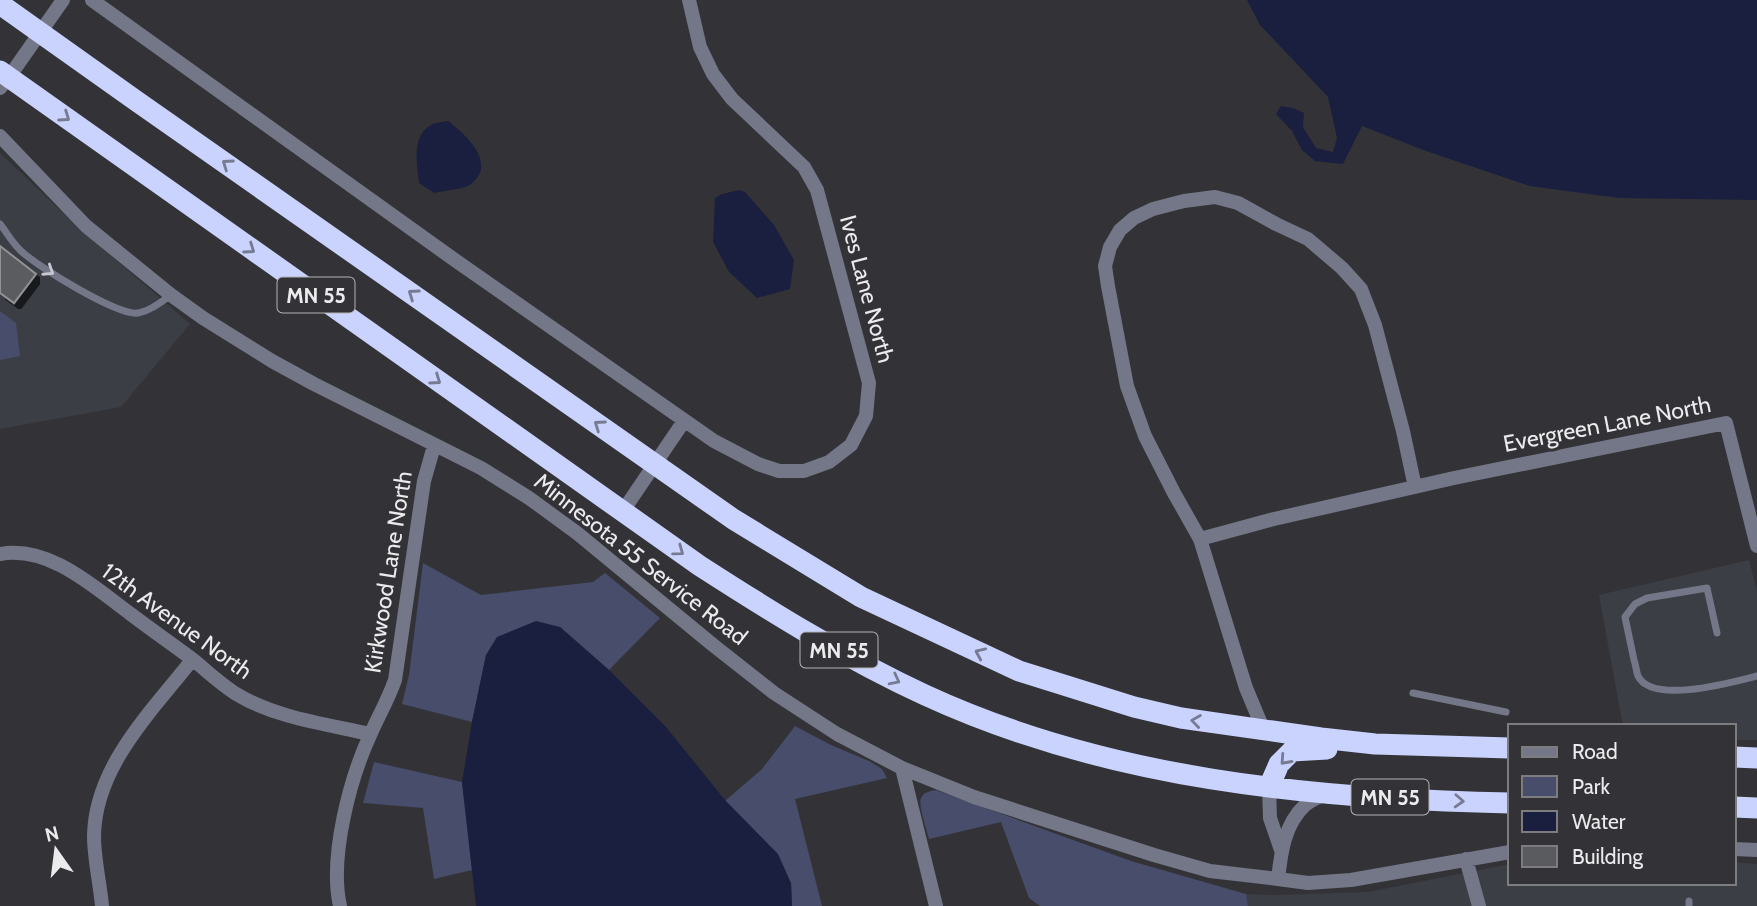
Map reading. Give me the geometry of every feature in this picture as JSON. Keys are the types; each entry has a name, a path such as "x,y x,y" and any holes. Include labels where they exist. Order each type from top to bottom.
{"highway":[{"name":"MN 55","path":"0,4 733,519 861,597 1019,671 1134,707 1181,718 1375,744 1508,748"},
{"name":"MN 55","path":"3,79 700,566 866,665 926,695 989,722 1052,743 1118,761 1199,777 1326,793 1508,803"},
{"path":"1269,787 1279,764 1292,751 1324,749 1447,756 1460,755 1467,746"},
{"path":"1736,757 1757,758"},
{"path":"1736,807 1757,808"}],"street":[{"path":"3,79 41,33 63,0"},
{"name":"Ives Lane North","path":"92,0 714,441 758,464 779,471 804,471 829,462 851,444 866,416 869,383 817,190 804,167 732,99 713,74 701,47 689,0"},
{"name":"Minnesota 55 Service Road","path":"0,136 86,226 203,318 314,384 481,468 530,498 774,692 837,734 902,768 975,797 1210,871 1308,883 1351,880 1508,852"},
{"path":"1200,539 1415,487 1375,324 1361,289 1342,268 1308,239 1238,202 1215,197 1153,209 1134,218 1119,230 1110,247 1105,266 1128,386 1145,436 1200,539 1242,675 1264,731"},
{"path":"623,512 684,421"},
{"name":"Evergreen Lane North","path":"1415,487 1726,423 1757,545"},
{"name":"Kirkwood Lane North","path":"340,906 337,880 343,826 353,783 370,734 395,680 424,481 434,446"},
{"name":"12th Avenue North","path":"0,554 32,555 71,571 235,694 257,705 295,717 370,734"},
{"path":"102,906 94,836 104,783 131,737 192,660"},
{"path":"902,768 936,906"},
{"path":"1269,787 1270,818 1281,850"},
{"path":"1278,879 1281,850 1291,822 1306,804 1326,793"},
{"path":"1736,849 1757,850"},
{"path":"1466,859 1479,906"}],"lane":[{"path":"0,224 20,250 94,299 135,314 153,308 171,295"},
{"path":"1717,633 1707,588 1647,598 1635,604 1625,617 1639,678 1649,686 1683,690 1757,676"},
{"path":"1412,694 1506,712"}],"shaded area":[{"path":"0,153 78,227 190,324 121,407 0,429"},
{"path":"1749,560 1757,591 1757,740 1736,740 1736,724 1623,724 1599,595"},
{"path":"1736,862 1757,864 1757,906 1248,906 1246,894 1368,892 1508,864 1508,885 1736,885"}],"green space":[{"path":"0,311 16,323 20,356 0,360"},
{"path":"423,563 481,595 593,582 605,573 660,618 609,670 560,627 486,655 472,722 402,704 409,675"},
{"path":"795,726 869,761 882,769 887,778 795,799 822,906 792,906 791,883 725,801 762,769"},
{"path":"374,762 462,782 472,870 434,879 423,808 363,803"},
{"path":"936,790 1131,861 1246,894 1248,906 1040,906 1029,898 1001,822 929,839 920,802 924,794"}],"water":[{"path":"1247,0 1757,0 1757,200 1619,198 1530,186 1362,126 1343,164 1315,161 1302,150 1292,131 1276,114 1281,106 1304,113 1303,127 1316,148 1333,152 1337,138 1328,97 1260,25"},
{"path":"448,121 470,141 480,158 481,167 478,176 468,186 434,193 419,183 418,143 420,136 431,125"},
{"path":"739,190 745,192 774,225 794,260 790,289 757,298 729,272 713,242 715,198"},
{"path":"536,621 560,627 609,670 666,727 725,800 778,854 791,883 792,906 476,906 462,782 486,655 497,637"}],"building":[{"path":"0,246 36,274 14,303 0,293"}]}
